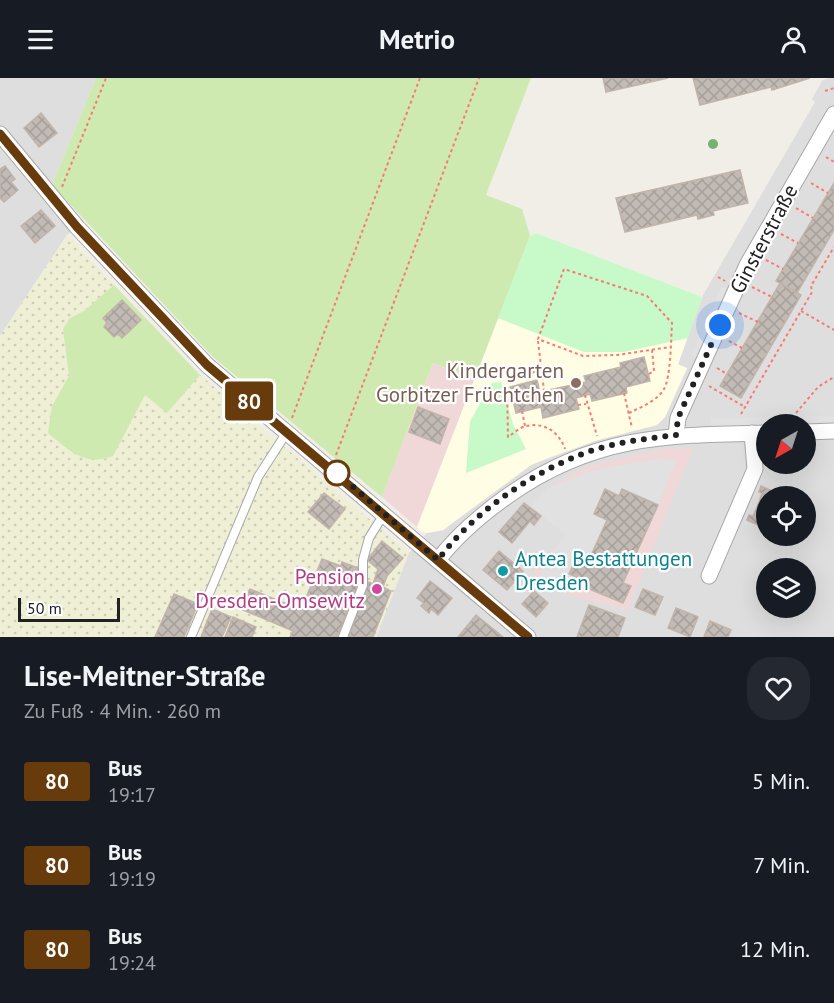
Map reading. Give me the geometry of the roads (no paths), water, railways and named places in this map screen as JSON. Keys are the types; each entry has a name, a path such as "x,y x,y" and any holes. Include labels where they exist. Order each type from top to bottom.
{"street":[{"name":"Ginsterstraße","path":"676,435 678,418 747,265 834,114"},
{"path":"0,134 51,197 207,365 528,637"},
{"path":"816,432 834,431"},
{"path":"438,560 454,538 531,480 577,456 627,441 676,435 756,433"},
{"path":"709,576 755,469 756,460"}],"lane":[{"path":"191,637 258,477 287,432"},
{"path":"343,637 363,585 363,560 369,538 384,514"}],"place":[{"name":"Kindergarten Gorbitzer Früchtchen","path":"576,383"},
{"name":"Antea Bestattungen Dresden","path":"503,571"},
{"name":"Pension Dresden-Omsewitz","path":"377,589"}]}
